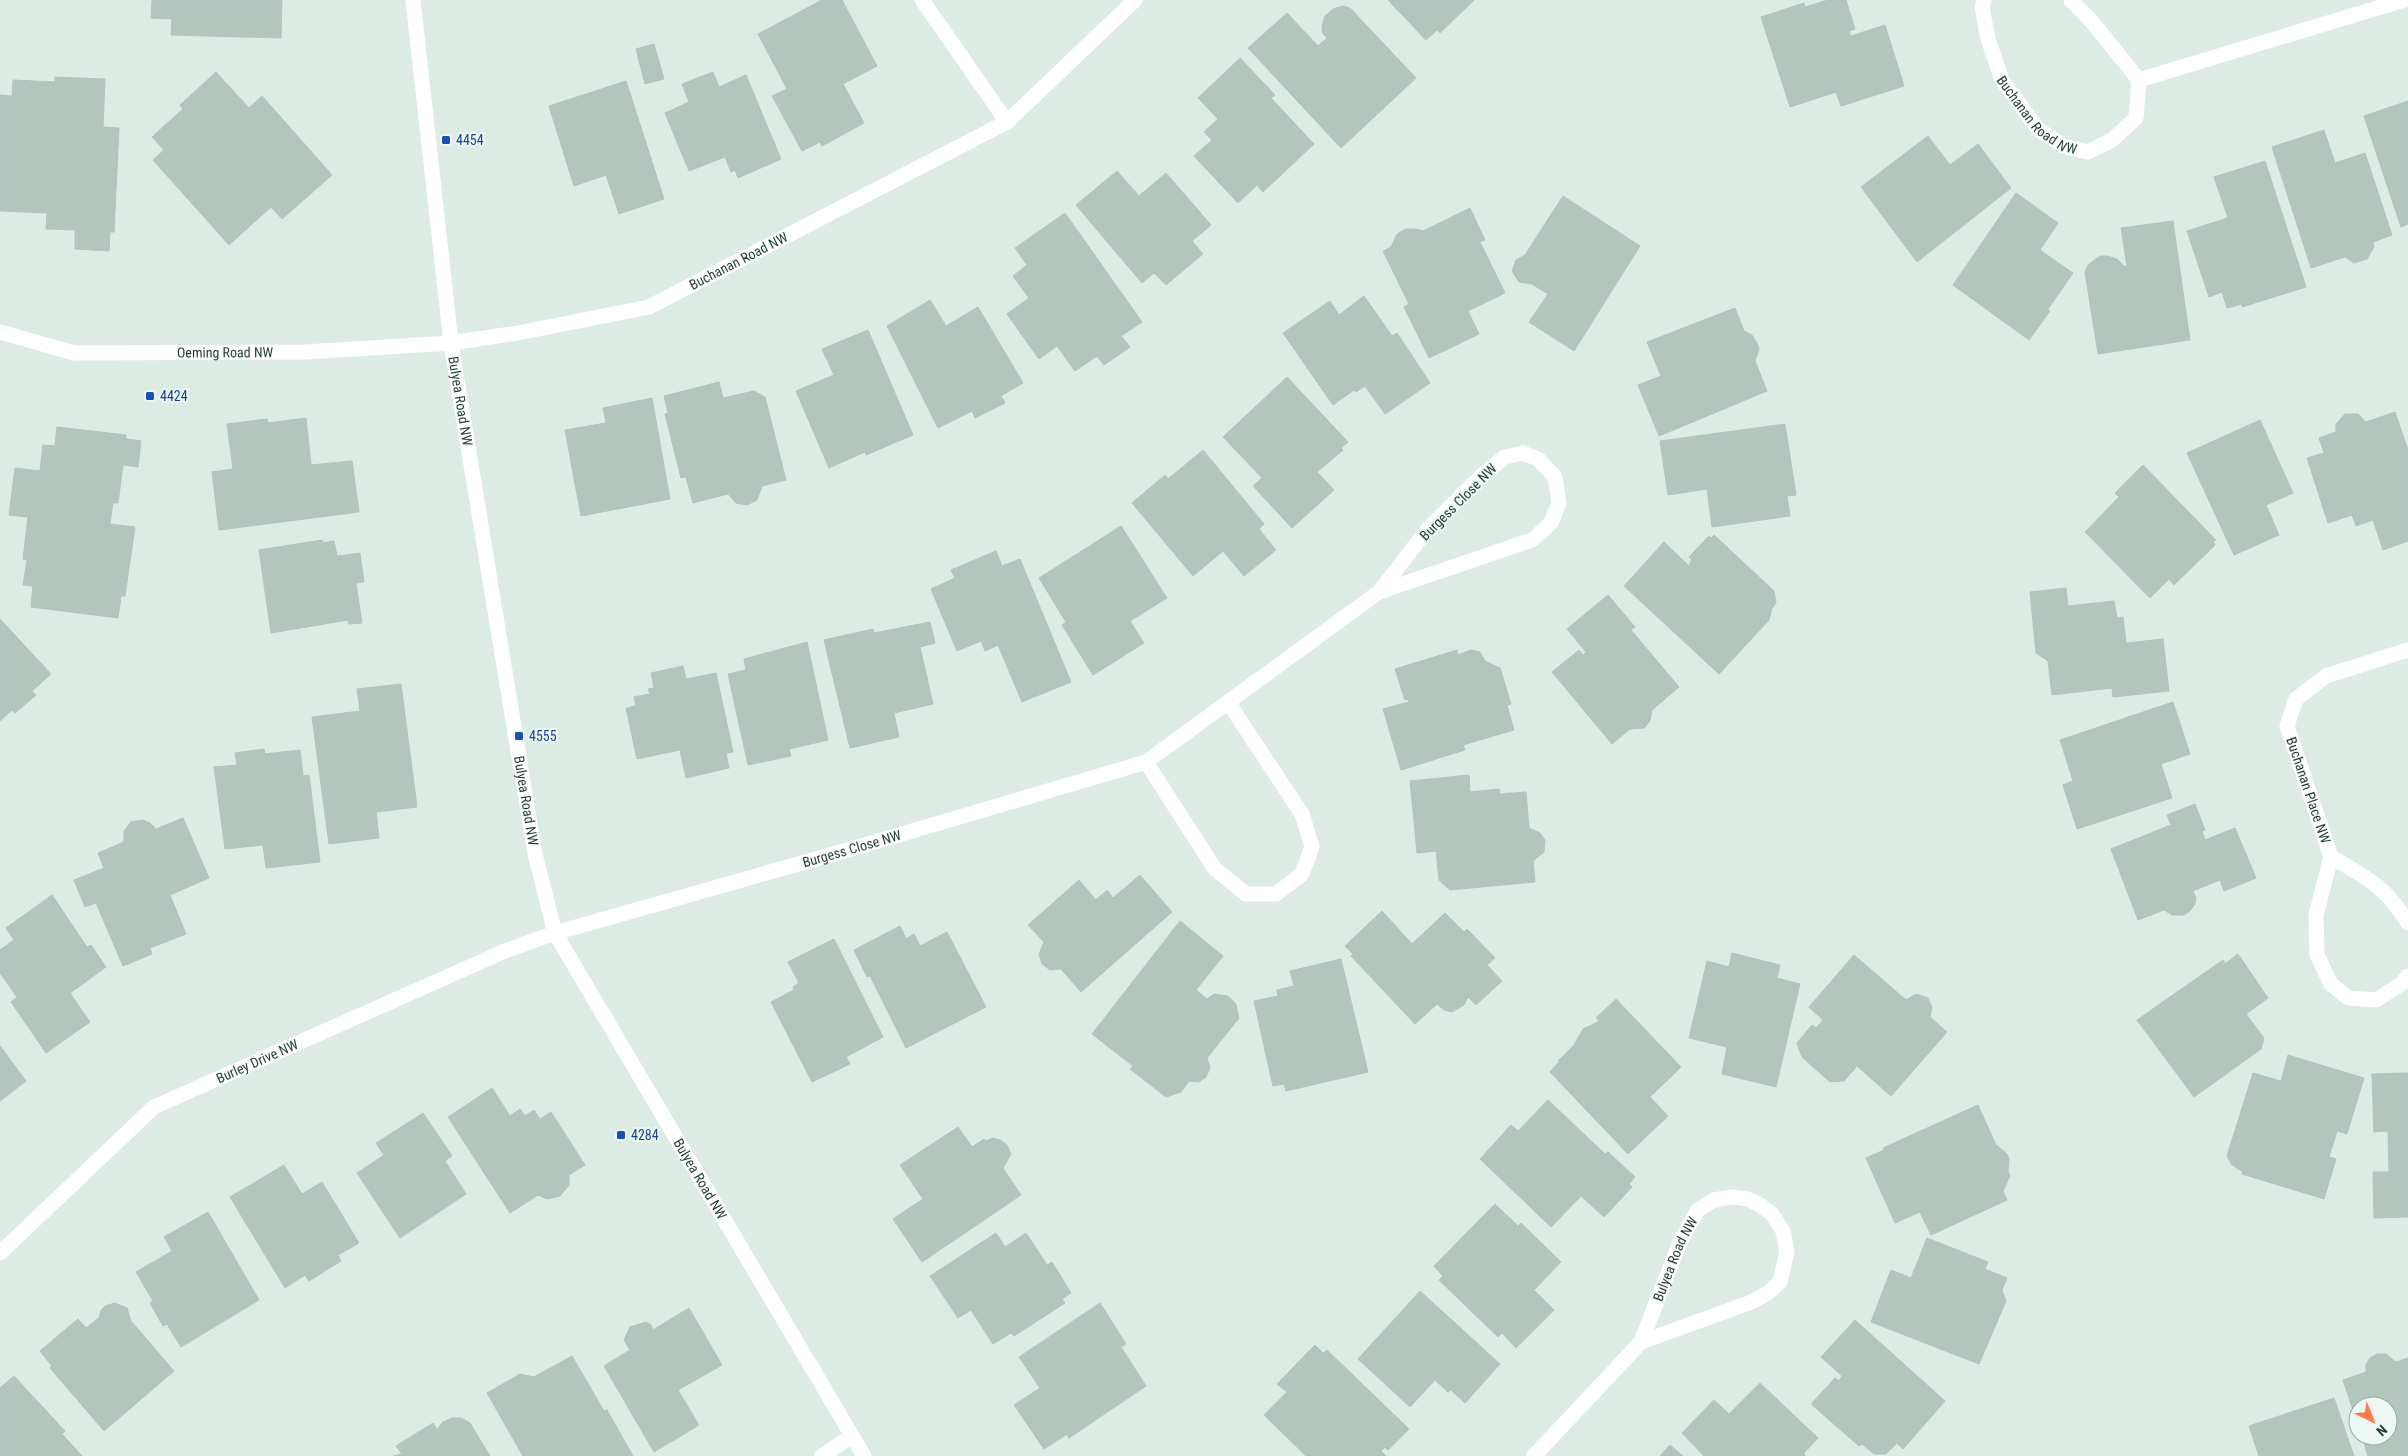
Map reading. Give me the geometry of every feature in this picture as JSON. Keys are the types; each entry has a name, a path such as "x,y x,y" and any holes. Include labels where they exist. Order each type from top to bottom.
{"street":[{"name":"Bulyea Road NW","path":"413,0 451,343 535,854 555,933 864,1456"},
{"path":"922,0 1007,122"},
{"name":"Buchanan Road NW","path":"451,343 518,333 649,307 1007,122 1134,0"},
{"name":"Buchanan Road NW","path":"1984,0 1982,7 1988,39 2002,80 2038,129 2063,146 2088,152 2112,140 2136,118 2139,80"},
{"path":"2071,0 2139,80 2404,0"},
{"name":"Oeming Road NW","path":"0,332 74,353 305,352 451,343"},
{"name":"Burgess Close NW","path":"555,933 851,849 1146,762 1379,592 1427,530 1481,476 1505,457 1523,453 1538,459 1555,477 1560,503 1551,523 1532,540 1379,592"},
{"name":"Buchanan Place NW","path":"2408,650 2326,676 2296,699 2286,726 2331,857 2316,915 2317,955 2331,984 2348,998 2376,1000 2401,984 2408,976"},
{"path":"1146,762 1215,869 1246,894 1276,894 1302,874 1312,847 1302,814 1228,702"},
{"name":"Buchanan Place NW","path":"2331,857 2373,881 2398,908 2408,923"},
{"name":"Burley Drive NW","path":"0,1253 154,1107 505,951 555,933"},
{"name":"Bulyea Road NW","path":"1534,1456 1641,1342 1680,1242 1698,1210 1714,1200 1732,1197 1748,1199 1772,1214 1783,1231 1787,1252 1780,1282 1768,1293 1749,1303 1641,1342"},
{"path":"822,1456 852,1436"}],"building":[{"path":"152,0 282,0 281,38 171,35 172,19 151,18"},
{"path":"822,0 842,0 877,66 843,84 864,123 822,146 820,142 802,151 772,96 787,89 758,34"},
{"path":"1388,0 1474,0 1440,33 1437,30 1426,40"},
{"path":"1828,0 1846,0 1855,29 1849,31 1851,36 1885,25 1904,86 1841,106 1836,92 1790,107 1761,17 1804,3 1805,7"},
{"path":"1343,6 1350,8 1416,78 1341,148 1248,48 1287,13 1318,46 1327,38 1323,34 1322,26 1325,16 1333,9"},
{"path":"654,44 664,79 645,84 636,49"},
{"path":"1240,58 1275,95 1271,98 1314,144 1263,192 1257,185 1238,203 1194,156 1212,140 1204,132 1218,119 1198,98"},
{"path":"216,72 249,108 262,96 332,175 282,219 271,207 229,245 153,160 164,150 152,137 183,109 180,105"},
{"path":"713,72 719,87 746,75 781,159 738,178 735,170 731,172 725,157 689,171 665,113 689,102 682,84"},
{"path":"55,77 105,79 103,127 119,128 114,232 110,232 109,251 75,249 75,230 46,229 47,213 0,211 0,95 12,96 13,80 55,82"},
{"path":"626,81 664,199 619,214 606,175 574,186 549,106"},
{"path":"2408,101 2408,224 2401,227 2364,116"},
{"path":"2324,130 2335,163 2365,153 2392,235 2373,242 2374,247 2367,259 2354,263 2345,257 2311,268 2272,147"},
{"path":"1928,136 1950,165 1978,144 2011,188 1917,262 1861,187"},
{"path":"2265,161 2306,287 2242,307 2242,304 2227,308 2222,292 2209,297 2187,231 2228,218 2214,177"},
{"path":"1117,171 1139,196 1166,173 1211,225 1192,241 1203,254 1166,285 1154,273 1142,283 1076,205"},
{"path":"2016,193 2058,223 2040,250 2073,273 2048,309 2050,311 2029,340 1953,285"},
{"path":"1563,196 1640,246 1574,351 1529,322 1548,294 1532,284 1519,282 1512,271 1516,260 1525,255"},
{"path":"1470,208 1485,240 1480,242 1505,293 1468,311 1479,334 1429,358 1404,307 1409,304 1383,251 1391,247 1397,234 1406,229 1423,231"},
{"path":"1065,213 1142,322 1121,336 1130,347 1104,365 1097,356 1075,371 1057,346 1039,359 1007,314 1029,298 1013,276 1027,265 1015,248"},
{"path":"2173,221 2190,340 2098,354 2085,272 2088,265 2100,256 2107,256 2117,259 2124,266 2127,266 2121,228"},
{"path":"1364,296 1392,336 1397,333 1430,383 1385,414 1365,386 1356,392 1354,390 1333,405 1283,333 1330,301 1339,315"},
{"path":"930,300 946,326 978,307 1023,383 1001,396 1005,403 975,418 972,411 938,428 887,326"},
{"path":"1735,308 1744,331 1752,335 1757,343 1759,349 1755,361 1767,391 1659,436 1638,385 1661,376 1647,342"},
{"path":"868,330 913,435 866,455 865,452 829,468 796,391 834,375 822,349"},
{"path":"1287,377 1348,442 1341,448 1343,450 1317,472 1334,490 1292,528 1253,486 1262,478 1223,437"},
{"path":"719,382 723,398 754,391 765,397 786,480 762,486 757,500 747,505 736,503 728,494 693,503 686,477 681,478 665,414 668,413 664,396"},
{"path":"652,398 670,499 581,516 565,430 606,423 603,408"},
{"path":"2395,412 2408,450 2408,541 2383,550 2373,520 2356,526 2352,515 2328,523 2307,458 2324,453 2319,438 2336,432 2336,424 2345,414 2358,414 2366,422"},
{"path":"306,418 311,465 352,461 359,512 219,530 212,472 233,469 227,424 267,419 268,423"},
{"path":"2260,420 2293,493 2266,505 2279,535 2234,555 2187,453"},
{"path":"1785,424 1796,495 1787,496 1790,516 1712,527 1707,489 1668,495 1660,441"},
{"path":"57,427 126,435 126,439 141,441 138,467 123,465 118,503 113,503 110,524 135,527 125,596 121,596 118,618 31,607 33,586 23,585 27,560 23,559 28,517 9,515 15,468 40,471 43,445 55,446"},
{"path":"1203,450 1264,524 1259,529 1276,550 1244,576 1223,551 1193,576 1132,503 1165,475 1168,479"},
{"path":"2143,465 2216,540 2213,542 2215,545 2174,585 2169,579 2150,598 2085,532 2119,497 2115,493"},
{"path":"1121,526 1167,598 1130,621 1144,643 1093,675 1062,625 1066,622 1039,578"},
{"path":"1714,535 1774,591 1776,603 1772,608 1769,620 1719,674 1624,586 1664,542 1689,566 1692,559 1689,557 1709,536 1711,538"},
{"path":"322,540 323,543 334,541 337,556 360,553 364,582 356,583 362,623 349,624 348,620 271,633 259,550"},
{"path":"996,551 1002,566 1020,559 1071,682 1022,702 998,645 985,651 981,641 957,651 931,589 955,578 951,570"},
{"path":"2066,588 2068,606 2114,601 2117,618 2123,617 2126,643 2163,639 2169,691 2113,697 2112,688 2052,695 2048,661 2036,653 2030,592"},
{"path":"1608,595 1635,627 1631,630 1679,687 1652,710 1650,721 1644,728 1630,729 1612,744 1552,672 1579,650 1583,655 1586,652 1567,629"},
{"path":"0,619 51,674 32,691 36,695 15,713 12,710 0,721"},
{"path":"930,622 935,643 920,647 933,704 894,713 899,737 850,748 824,640 873,629 874,633"},
{"path":"807,642 828,740 789,749 791,756 748,765 728,674 746,670 744,659"},
{"path":"1457,650 1458,655 1471,650 1480,652 1485,661 1500,668 1511,704 1507,705 1514,730 1463,745 1465,750 1401,770 1383,709 1409,702 1408,699 1405,700 1395,669"},
{"path":"683,666 686,679 716,673 733,752 726,753 729,768 686,778 680,750 637,759 626,708 636,706 634,697 650,694 648,689 654,688 651,673"},
{"path":"401,684 417,807 376,812 379,838 329,844 312,717 360,711 357,689"},
{"path":"2173,702 2190,754 2161,764 2172,798 2077,829 2063,785 2073,781 2060,740"},
{"path":"264,749 265,754 300,750 303,776 309,775 320,862 266,868 263,845 225,849 214,767 237,765 235,753"},
{"path":"1469,775 1470,792 1499,789 1500,794 1526,792 1529,828 1540,833 1545,840 1544,852 1533,861 1535,882 1450,890 1439,880 1436,851 1417,853 1410,781"},
{"path":"2195,804 2205,830 2202,831 2205,840 2235,828 2256,878 2224,891 2220,880 2193,891 2196,898 2195,904 2184,915 2172,915 2164,910 2138,920 2111,849 2171,825 2167,815"},
{"path":"183,818 209,878 170,895 186,934 150,948 152,954 123,966 96,903 85,907 74,880 104,868 98,853 124,842 124,831 131,822 143,820 150,823 156,829"},
{"path":"1140,875 1172,912 1081,992 1061,969 1050,970 1042,964 1039,954 1044,942 1028,925 1079,880 1096,900 1107,890 1113,898"},
{"path":"52,895 87,947 91,945 106,967 70,993 90,1022 46,1053 11,1002 17,997 0,973 0,950 14,940 6,928"},
{"path":"1382,911 1412,944 1445,913 1464,932 1467,929 1495,958 1487,965 1502,981 1476,1005 1468,997 1464,1005 1452,1012 1444,1010 1437,1004 1415,1024 1351,956 1353,954 1345,946"},
{"path":"1180,921 1223,956 1196,990 1207,999 1214,994 1228,996 1236,1004 1239,1018 1207,1058 1210,1068 1206,1077 1199,1082 1189,1081 1181,1092 1166,1097 1130,1069 1133,1066 1092,1034"},
{"path":"900,926 906,939 914,934 920,946 947,932 986,1007 906,1048 870,976 867,977 854,950"},
{"path":"834,939 883,1037 846,1057 850,1064 812,1082 771,1002 794,990 793,987 799,983 788,962"},
{"path":"1732,953 1780,965 1777,978 1800,984 1776,1087 1722,1074 1727,1047 1689,1038 1707,961 1729,967"},
{"path":"2238,954 2268,998 2246,1014 2264,1038 2261,1049 2194,1097 2137,1020 2223,960 2225,964"},
{"path":"1854,955 1906,1000 1916,994 1928,998 1932,1008 1930,1017 1947,1032 1891,1096 1857,1066 1844,1081 1830,1082 1802,1057 1797,1043 1812,1025 1816,1028 1823,1020 1809,1007"},
{"path":"1341,959 1368,1072 1286,1091 1284,1084 1273,1086 1254,1001 1278,996 1277,990 1294,986 1290,971"},
{"path":"1616,999 1681,1067 1650,1097 1668,1116 1628,1154 1550,1072 1574,1045 1583,1029 1600,1021 1596,1018"},
{"path":"0,1046 26,1081 0,1101"},
{"path":"2288,1055 2364,1078 2347,1134 2337,1131 2329,1157 2336,1159 2324,1199 2242,1174 2243,1172 2232,1165 2227,1156 2253,1073 2281,1081"},
{"path":"2408,1073 2408,1217 2374,1218 2373,1172 2389,1172 2388,1131 2374,1132 2372,1074"},
{"path":"492,1088 510,1116 520,1109 525,1116 534,1110 540,1119 551,1112 585,1165 569,1175 569,1185 560,1196 547,1199 538,1195 510,1213 448,1117"},
{"path":"1548,1100 1605,1154 1608,1152 1635,1177 1629,1184 1632,1187 1604,1217 1581,1196 1551,1227 1480,1159 1511,1125 1518,1131"},
{"path":"1978,1105 1996,1145 2009,1158 2008,1171 2010,1176 2003,1191 2007,1200 1931,1235 1920,1212 1895,1223 1866,1158 1884,1150 1883,1148"},
{"path":"423,1113 452,1156 445,1161 466,1194 400,1238 357,1173 384,1155 376,1143"},
{"path":"958,1127 972,1147 984,1139 986,1141 993,1138 1007,1145 1011,1154 1003,1168 1021,1195 922,1262 893,1219 923,1199 900,1165"},
{"path":"284,1165 302,1194 322,1182 359,1243 338,1255 341,1261 309,1281 305,1275 285,1288 230,1197"},
{"path":"1495,1204 1518,1226 1521,1223 1561,1262 1534,1290 1554,1310 1516,1348 1502,1333 1498,1337 1439,1280 1443,1276 1434,1266"},
{"path":"208,1212 259,1300 181,1347 167,1324 163,1326 150,1303 153,1301 136,1272 172,1251 164,1237"},
{"path":"996,1233 1005,1247 1026,1233 1047,1265 1052,1262 1071,1293 1062,1299 1065,1303 1014,1336 1011,1333 993,1344 971,1310 958,1318 930,1276"},
{"path":"1927,1238 1988,1262 1985,1269 2007,1278 2002,1290 2006,1301 1979,1364 1871,1322 1891,1270 1911,1278"},
{"path":"1420,1291 1500,1364 1465,1403 1451,1390 1448,1392 1435,1380 1410,1407 1358,1359"},
{"path":"115,1303 127,1308 131,1321 174,1371 104,1431 50,1368 52,1366 40,1351 78,1319 86,1328 99,1318 101,1310 105,1306"},
{"path":"1100,1303 1126,1344 1121,1347 1146,1386 1069,1438 1067,1434 1044,1449 1014,1405 1040,1388 1019,1357"},
{"path":"689,1308 722,1365 678,1390 699,1425 654,1452 604,1366 630,1350 624,1340 630,1327 646,1322 651,1325 653,1330"},
{"path":"1855,1320 1945,1401 1903,1449 1897,1443 1886,1454 1874,1454 1862,1444 1859,1446 1811,1404 1835,1378 1839,1381 1842,1376 1821,1357"},
{"path":"1315,1345 1323,1353 1327,1350 1409,1429 1388,1450 1385,1447 1381,1451 1386,1456 1306,1456 1264,1415 1287,1392 1277,1384"},
{"path":"2377,1354 2386,1354 2396,1362 2408,1358 2408,1456 2368,1456 2365,1446 2398,1446 2398,1396 2348,1396 2343,1380 2366,1372 2366,1364 2370,1358"},
{"path":"572,1356 604,1411 607,1410 633,1456 523,1456 487,1393 520,1374 534,1377"},
{"path":"14,1376 65,1431 62,1434 82,1456 0,1456 0,1388"},
{"path":"1760,1383 1818,1438 1804,1453 1805,1456 1704,1456 1682,1433 1714,1400 1729,1414"},
{"path":"2334,1398 2348,1439 2348,1446 2351,1446 2354,1456 2259,1456 2249,1426"},
{"path":"452,1418 461,1418 470,1423 490,1456 393,1456 402,1454 396,1446 433,1423 437,1430 443,1422"},
{"path":"1670,1445 1683,1456 1660,1456"}],"place":[{"name":"4454","path":"446,140"},
{"name":"4424","path":"150,396"},
{"name":"4555","path":"519,736"},
{"name":"4284","path":"621,1135"}]}
